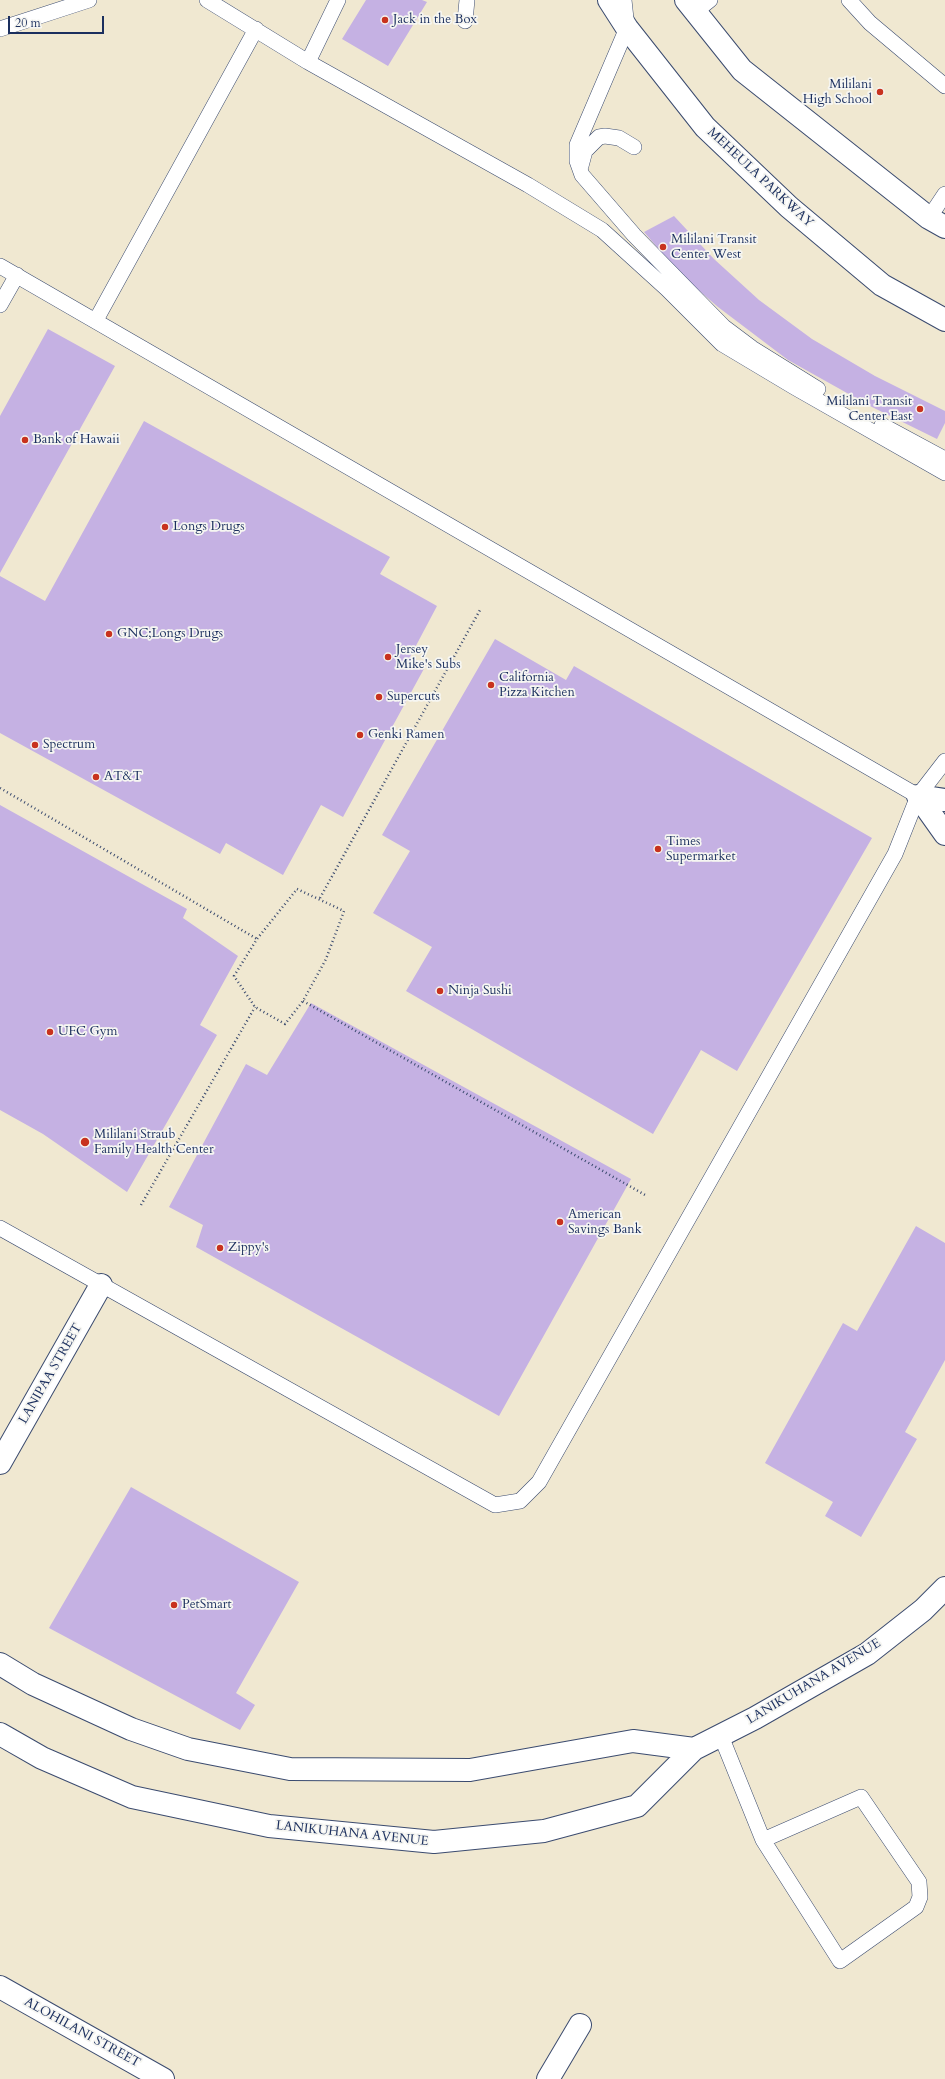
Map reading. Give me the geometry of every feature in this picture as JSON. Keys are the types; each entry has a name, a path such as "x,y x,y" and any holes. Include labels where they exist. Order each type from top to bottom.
{"main road":[{"name":"MEHEULA PARKWAY","path":"608,0 627,28 705,127 789,207 882,285 945,320"},
{"path":"697,4 742,70 937,222"},
{"path":"918,796 945,800"},
{"path":"918,796 945,834"},
{"name":"LANIPAA STREET","path":"0,1463 101,1285"},
{"name":"LANIKUHANA AVENUE","path":"0,1734 42,1758 132,1797 269,1826 434,1842 544,1831 637,1806 694,1749 755,1718 867,1654 923,1610 945,1588"},
{"path":"0,1664 33,1684 131,1730 188,1749 290,1769 470,1770 633,1741 694,1749"},
{"name":"ALOHILANI STREET","path":"0,1987 163,2079"},
{"path":"548,2079 580,2025"}],"lane":[{"path":"0,29 89,0"},
{"path":"207,0 308,62 528,185 602,230 667,290 722,344 945,473"},
{"path":"308,62 338,0"},
{"path":"465,20 467,0"},
{"path":"624,0 627,28 577,145 577,161 582,175 634,236 724,327 752,348 804,381 945,459"},
{"path":"849,0 870,23 945,86"},
{"path":"96,320 256,29"},
{"path":"582,175 582,158 589,145 599,138 605,136 619,138 634,147"},
{"path":"937,222 945,194"},
{"path":"0,266 96,320 918,796"},
{"path":"0,305 17,275"},
{"path":"0,1228 495,1505 520,1501 539,1482 895,854 918,796 945,761"},
{"path":"721,1736 763,1840 840,1961 916,1907 920,1897 919,1882 861,1797 763,1840"}],"path":[{"path":"320,898 480,610"},
{"path":"0,788 257,939"},
{"path":"297,889 320,898 344,911 326,959 303,1001 284,1024 256,1007 234,976 257,939 297,889"},
{"path":"303,1001 647,1196"},
{"path":"141,1205 256,1007"}],"building":[{"name":"Jack in the Box","path":"366,0 422,0 427,2 388,66 342,39"},
{"path":"674,216 714,259 759,300 812,339 875,376 945,411 945,423 937,439 872,407 788,360 718,307 681,275 644,232"},
{"path":"48,329 115,366 0,573 0,416"},
{"path":"144,421 390,557 380,574 437,606 410,657 426,665 343,817 321,805 283,875 226,843 220,854 0,733 0,576 45,601"},
{"path":"495,639 566,680 574,666 872,838 737,1071 701,1050 653,1134 406,991 432,947 373,913 410,851 382,835"},
{"path":"0,805 187,909 183,918 238,956 200,1025 217,1035 127,1192 43,1134 0,1110"},
{"path":"311,1003 631,1179 499,1416 196,1247 203,1225 169,1207 246,1064 267,1075"},
{"path":"916,1226 945,1243 945,1360 905,1432 917,1439 861,1537 825,1516 833,1502 765,1463 843,1323 857,1331"},
{"name":"PetSmart","path":"131,1487 299,1582 236,1693 255,1705 240,1730 49,1628"}],"place":[{"name":"Jack in the Box","path":"385,20"},
{"name":"Mililani High School","path":"880,92"},
{"name":"Mililani Transit Center West","path":"663,247"},
{"name":"Mililani Transit Center East","path":"920,409"},
{"name":"Bank of Hawaii","path":"25,440"},
{"name":"Longs Drugs","path":"165,527"},
{"name":"GNC;Longs Drugs","path":"109,634"},
{"name":"Jersey Mike's Subs","path":"388,657"},
{"name":"California Pizza Kitchen","path":"491,685"},
{"name":"Supercuts","path":"379,697"},
{"name":"Genki Ramen","path":"360,735"},
{"name":"Spectrum","path":"35,745"},
{"name":"AT&T","path":"96,777"},
{"name":"Times Supermarket","path":"658,849"},
{"name":"Ninja Sushi","path":"440,991"},
{"name":"UFC Gym","path":"50,1032"},
{"name":"Mililani Straub Family Health Center","path":"85,1142"},
{"name":"American Savings Bank","path":"560,1222"},
{"name":"Zippy's","path":"220,1248"},
{"name":"PetSmart","path":"174,1605"}]}
